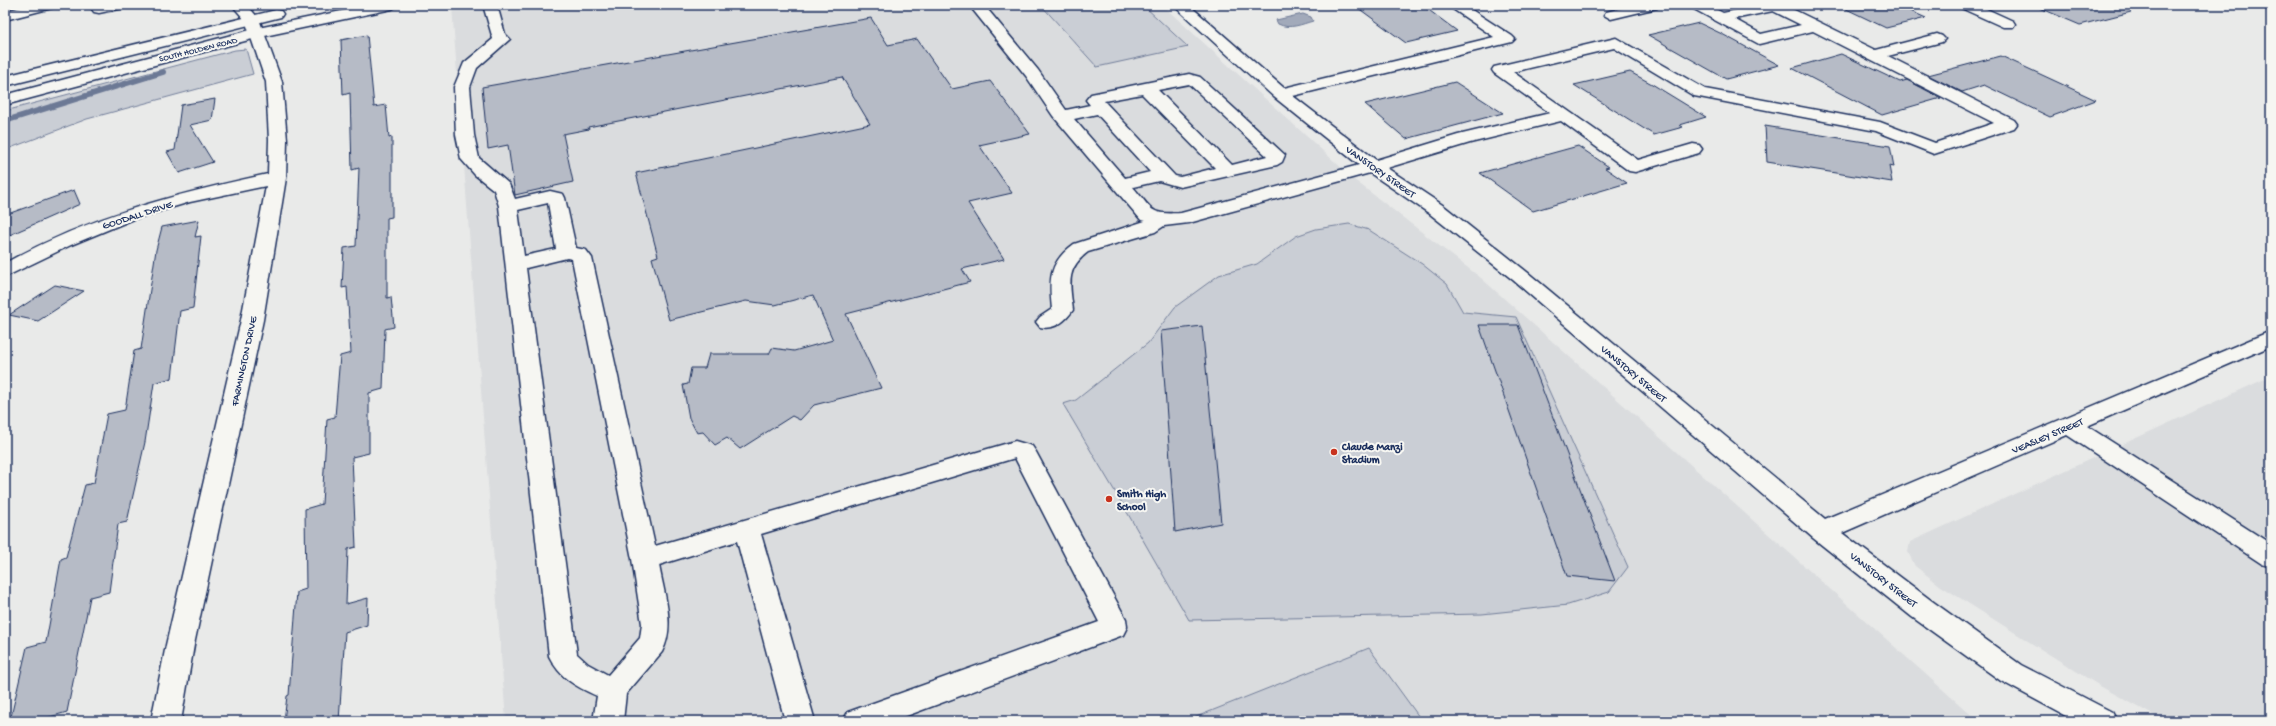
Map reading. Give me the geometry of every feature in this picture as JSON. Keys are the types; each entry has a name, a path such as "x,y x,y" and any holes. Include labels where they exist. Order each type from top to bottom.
{"street":[{"path":"5,16 47,5"},
{"path":"96,5 99,9 118,5"},
{"name":"FARMINGTON DRIVE","path":"166,721 180,645 252,320 277,178 278,140 274,82 255,26 239,5"},
{"name":"SOUTH HOLDEN ROAD","path":"5,100 255,26 291,11 323,5"},
{"name":"SOUTH HOLDEN ROAD","path":"5,81 255,26 392,5"},
{"path":"490,5 498,36 502,39 470,66 462,87 465,135 470,159 481,171 503,188 508,206 564,656 568,666 574,671 612,690"},
{"path":"976,5 1032,73 1061,114 1148,216 1159,220 1182,219 1372,167 1464,139 1564,115"},
{"name":"VANSTORY STREET","path":"1180,5 1280,94 1372,167 1438,210 1520,276 1822,532 1922,609 2011,673 2098,720"},
{"path":"1280,94 1508,39 1454,5"},
{"path":"1611,14 1652,5"},
{"path":"1697,5 1759,39 1815,26"},
{"path":"1966,5 2008,24"},
{"path":"1693,150 1635,167 1500,70 1616,43 1700,93 1880,127 1934,148 2008,124 1775,6 1721,18"},
{"path":"1874,55 1938,39"},
{"path":"1184,80 1194,80 1276,155 1276,158 1271,161 1180,182 1169,180 1162,175 1094,100 1097,98 1146,88 1184,80"},
{"path":"1146,88 1228,171"},
{"path":"1061,114 1101,108"},
{"path":"1121,184 1162,175"},
{"name":"GOODALL DRIVE","path":"5,271 26,258 103,225 170,202 277,178"},
{"path":"508,206 550,197 556,198 567,252"},
{"path":"1047,322 1060,315 1063,310 1059,278 1062,268 1074,253 1087,246 1148,228 1159,220"},
{"path":"515,264 567,252 579,254 582,258 645,559 656,624 655,636 652,644 612,690 608,721"},
{"name":"VEASLEY STREET","path":"1822,532 2271,338"},
{"path":"2069,425 2271,557"},
{"path":"645,559 1015,449 1024,452 1112,619 1113,627 1109,630 858,721"},
{"path":"747,529 800,721"}],"shaded area":[{"name":"Smith High School","path":"465,5 1162,5 1357,182 1481,278 1978,721 506,721 452,7"},
{"path":"1041,5 1143,5 1188,47 1097,67"},
{"path":"246,49 253,74 87,119 5,150 5,111 235,50"},
{"name":"Claude Manzi Stadium","path":"1349,224 1369,230 1422,264 1447,284 1463,312 1516,317 1628,567 1609,592 1568,605 1482,614 1189,620 1063,404 1076,400 1148,343 1175,307 1219,275 1257,264 1296,236 1316,229"},
{"path":"2271,376 2271,721 2164,721 2100,686 1941,586 1915,566 1908,552 1910,542"},
{"path":"1369,648 1422,721 1186,721"}],"water":[{"path":"1303,14 1311,17 1313,21 1296,26 1282,26 1278,24 1276,20"}],"building":[{"path":"1354,5 1422,5 1457,31 1406,43"},
{"path":"1838,5 1897,5 1926,18 1886,28"},
{"path":"2033,5 2130,5 2131,12 2080,25"},
{"path":"871,18 888,45 917,39 952,89 990,81 1030,134 979,145 1012,193 968,203 1004,259 962,269 970,282 846,314 881,388 814,405 800,420 792,416 740,449 727,438 715,445 703,432 697,433 689,418 683,385 688,384 691,368 705,368 709,354 769,354 772,348 794,351 833,340 813,295 775,305 746,301 669,320 652,258 658,256 636,173 870,124 842,77 588,127 589,129 563,134 573,182 515,195 508,145 488,149 482,87"},
{"path":"1699,23 1779,65 1726,79 1648,35"},
{"path":"367,35 374,107 386,105 389,138 392,137 392,217 387,218 387,298 391,297 394,327 385,329 383,389 369,393 369,453 352,457 356,547 348,549 346,604 368,598 367,625 345,632 339,721 284,721 287,696 289,695 297,592 306,589 305,509 322,504 327,419 335,417 340,356 351,353 347,287 342,288 344,248 356,246 359,168 352,170 350,93 343,95 341,40"},
{"path":"1841,54 1900,82 1907,80 1941,98 1882,115 1792,68"},
{"path":"2001,56 2096,100 2050,117 1984,85 1962,92 1928,75"},
{"path":"1630,72 1706,117 1680,125 1683,127 1654,135 1574,85"},
{"path":"1455,82 1503,113 1406,139 1365,104"},
{"path":"215,99 212,120 190,125 213,162 179,173 167,152 175,150 181,105"},
{"path":"1765,126 1890,146 1894,167 1889,166 1892,182 1767,162"},
{"path":"1578,146 1609,167 1605,168 1627,183 1533,211 1480,173"},
{"path":"74,190 80,204 5,237 5,215"},
{"path":"199,220 195,237 201,236 193,308 180,311 172,378 154,383 145,442 127,522 118,524 109,592 90,597 67,712 36,721 10,721 27,647 46,642 61,559 66,557 85,485 94,483 107,414 125,410 134,351 141,349 156,250 162,227"},
{"path":"55,285 84,291 38,321 9,315"},
{"path":"1479,325 1518,325 1615,581 1567,576"},
{"path":"1202,326 1221,523 1175,532 1161,331"}],"waterway":[{"path":"5,121 163,72"}],"place":[{"name":"Claude Manzi Stadium","path":"1334,452"},
{"name":"Smith High School","path":"1109,499"}]}
